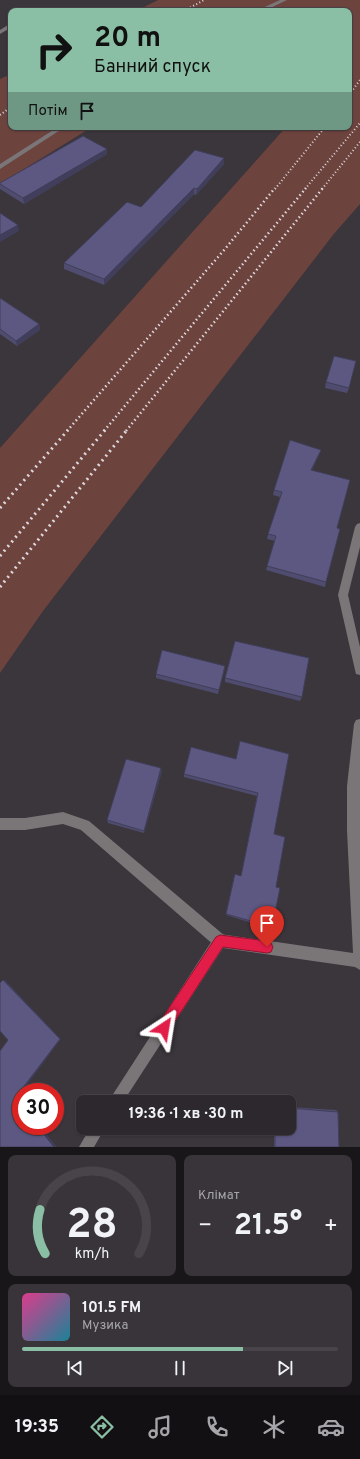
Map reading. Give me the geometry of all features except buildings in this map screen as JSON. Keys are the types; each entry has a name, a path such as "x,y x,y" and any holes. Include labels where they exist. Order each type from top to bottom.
{"street":[{"path":"266,8 284,0"},
{"path":"0,24 8,27 0,32"},
{"path":"0,167 57,130"},
{"path":"360,527 343,595 360,670"},
{"path":"0,824 25,824 63,818 86,825 220,941 360,962 353,831 354,786 360,724"},
{"path":"120,1095 220,941"},
{"path":"86,1147 94,1135"}],"shaded area":[{"path":"158,0 360,0 360,204 333,235 43,611 0,673 0,448 283,130 352,130 352,8 142,8"},
{"path":"8,75 8,130 87,130 0,184 0,79"}],"railway":[{"path":"189,8 204,0"},
{"path":"352,91 360,80"},
{"path":"0,115 8,109"},
{"path":"305,189 360,123"},
{"path":"275,189 323,130"},
{"path":"322,189 360,142"},
{"path":"67,431 225,249 275,188"},
{"path":"104,431 306,188"},
{"path":"126,431 323,188"},
{"path":"0,508 68,430"},
{"path":"0,556 105,430"},
{"path":"0,587 127,430"}],"route":[{"path":"164,1028 220,941 267,947"}]}
